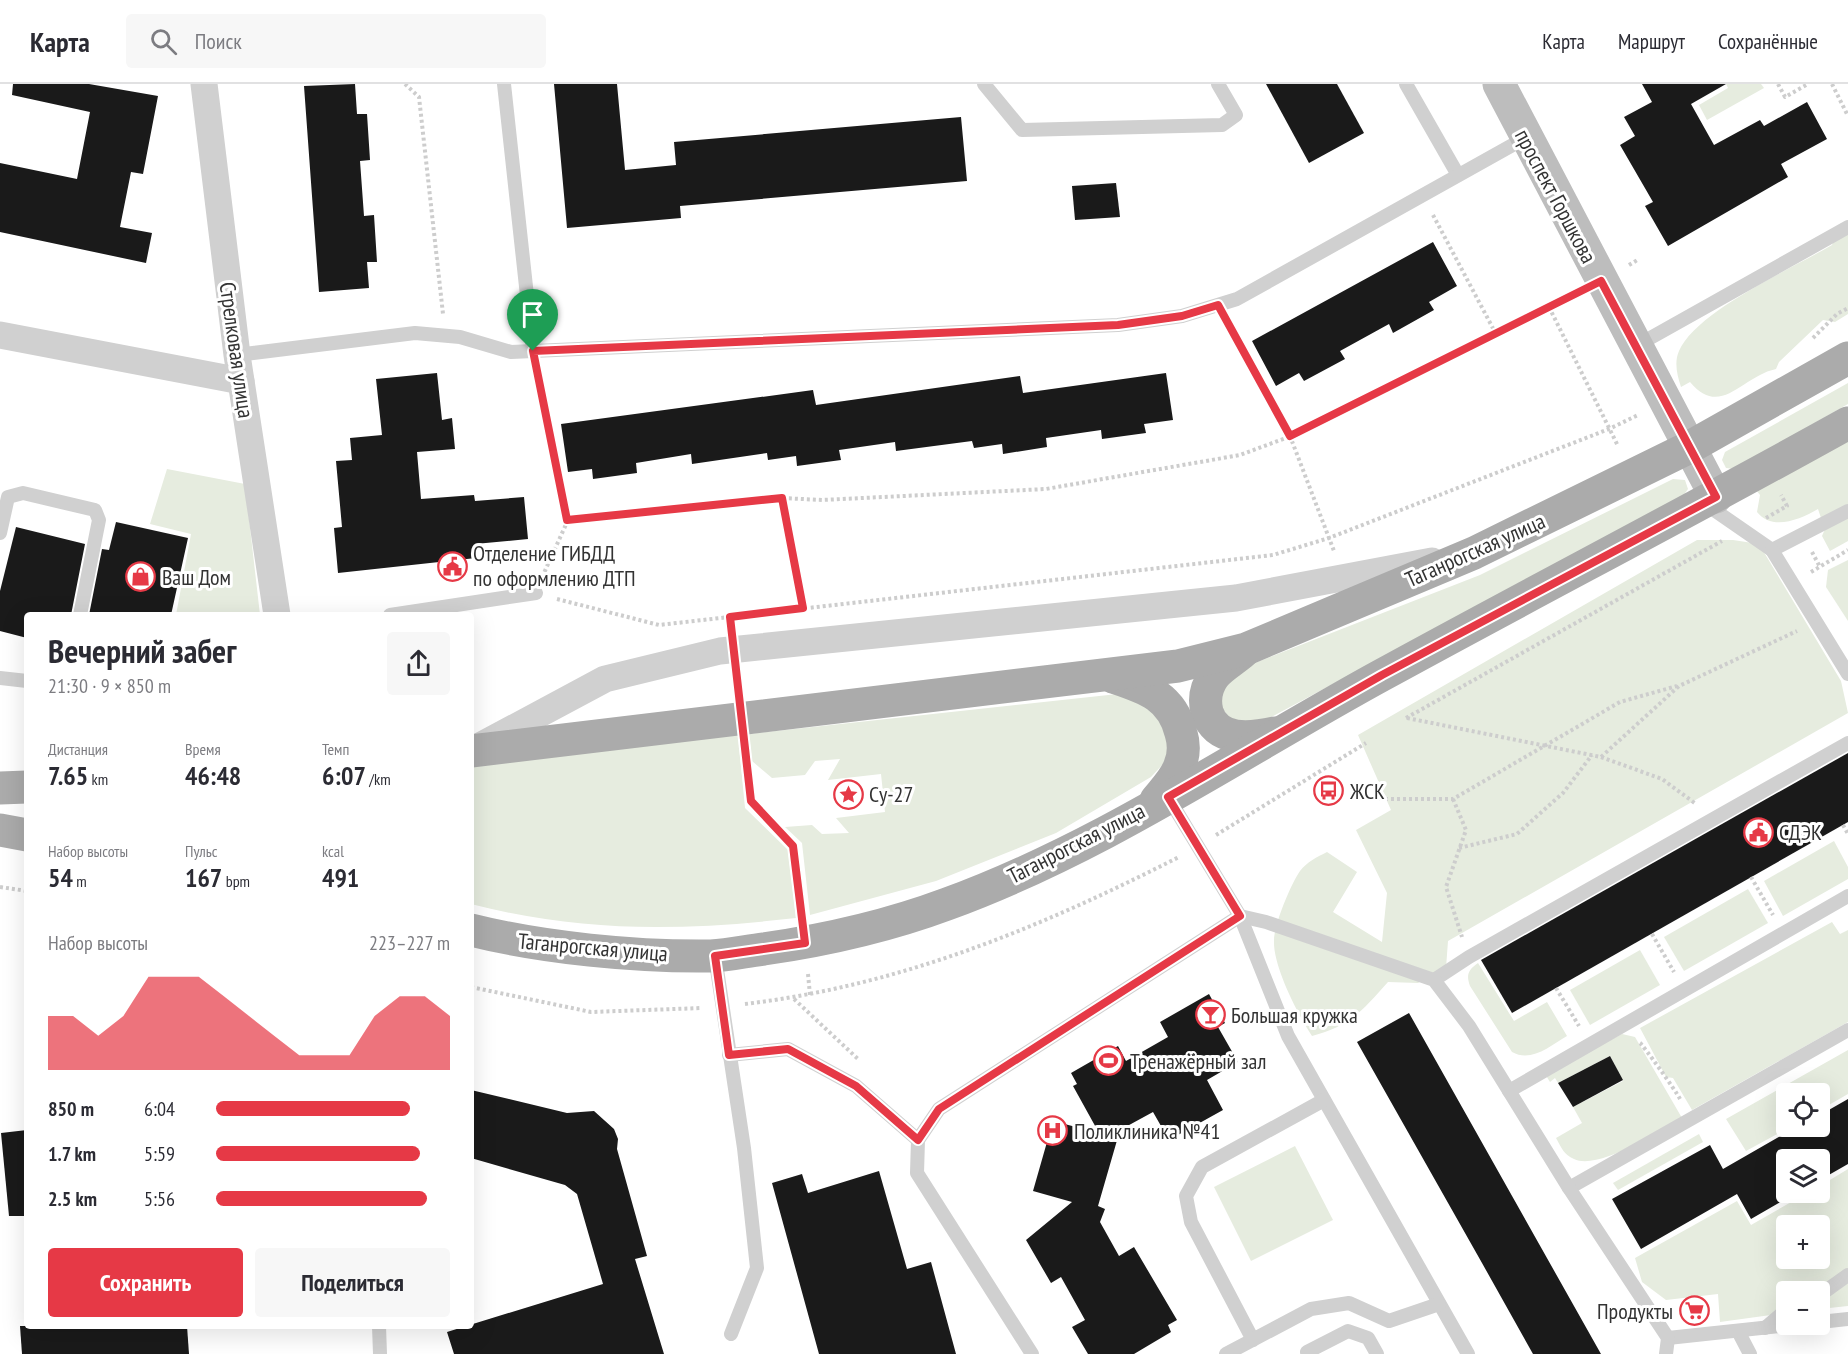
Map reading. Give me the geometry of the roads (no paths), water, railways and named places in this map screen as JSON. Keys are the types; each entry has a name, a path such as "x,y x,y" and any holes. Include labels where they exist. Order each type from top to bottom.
{"main road":[{"name":"Таганрогская улица","path":"474,751 1179,666 1246,649 1474,553 1690,447 1848,358"},
{"name":"Таганрогская улица","path":"474,931 505,939 598,950 715,956 805,943 877,926 948,904 1069,851 1382,675 1662,526 1848,423"},
{"path":"1246,649 1215,675 1209,685 1206,707 1210,720 1224,733 1241,737 1249,738 1282,732"},
{"path":"1106,675 1147,688 1161,696 1173,709 1179,724 1183,753 1180,767 1161,801"},
{"path":"0,788 24,787"},
{"path":"0,830 24,834"}],"street":[{"name":"Стрелковая улица","path":"204,84 239,368 277,612"},
{"name":"проспект Горшкова","path":"1499,84 1525,138 1690,447 1710,500"},
{"path":"0,335 239,368"},
{"path":"474,749 605,679 734,649 1236,598 1474,553"}],"lane":[{"path":"504,84 533,351"},
{"path":"984,84 1022,130 1222,125 1236,115 1218,84"},
{"path":"1407,84 1458,175"},
{"path":"239,368 416,333 460,337 511,352 1118,325 1182,316 1237,299 1525,138"},
{"path":"1636,346 1848,227"},
{"path":"0,533 8,497 23,493 95,510 99,520 81,612"},
{"path":"1710,500 1772,550 1848,674"},
{"path":"1772,550 1848,511"},
{"path":"410,612 536,593"},
{"path":"0,678 24,681"},
{"path":"1434,980 1468,957 1848,743"},
{"path":"1161,801 1240,916 1288,1036 1468,1354"},
{"path":"1509,1090 1848,896"},
{"path":"1032,1354 917,1173 918,1140 939,1109 1240,916 1266,922 1434,980 1469,1026 1569,1188 1668,1338 1666,1354"},
{"path":"715,956 744,1148 757,1268 731,1334"},
{"path":"1569,1188 1848,1030"},
{"path":"729,1055 788,1049 856,1086 918,1140"},
{"path":"1253,1340 1191,1222 1186,1196 1202,1167 1324,1100"},
{"path":"1830,1288 1848,1275"},
{"path":"1226,1354 1311,1309 1349,1303 1389,1321 1440,1304"},
{"path":"1765,1328 1776,1319"},
{"path":"1830,1321 1848,1319"},
{"path":"1668,1338 1776,1327"},
{"path":"380,1329 380,1354"},
{"path":"1307,1352 1348,1331 1368,1338 1377,1354"},
{"path":"1738,1331 1750,1354"},
{"path":"1453,1354 1458,1336"}],"place":[{"name":"Отделение ГИБДД по оформлению ДТП","path":"452,566"},
{"name":"Ваш Дом","path":"141,577"},
{"name":"ЖСК","path":"1329,791"},
{"name":"Су-27","path":"848,794"},
{"name":"СДЭК","path":"1758,832"},
{"name":"Большая кружка","path":"1210,1015"},
{"name":"Тренажёрный зал","path":"1109,1061"},
{"name":"Поликлиника №41","path":"1053,1131"},
{"name":"Продукты","path":"1694,1311"}]}
